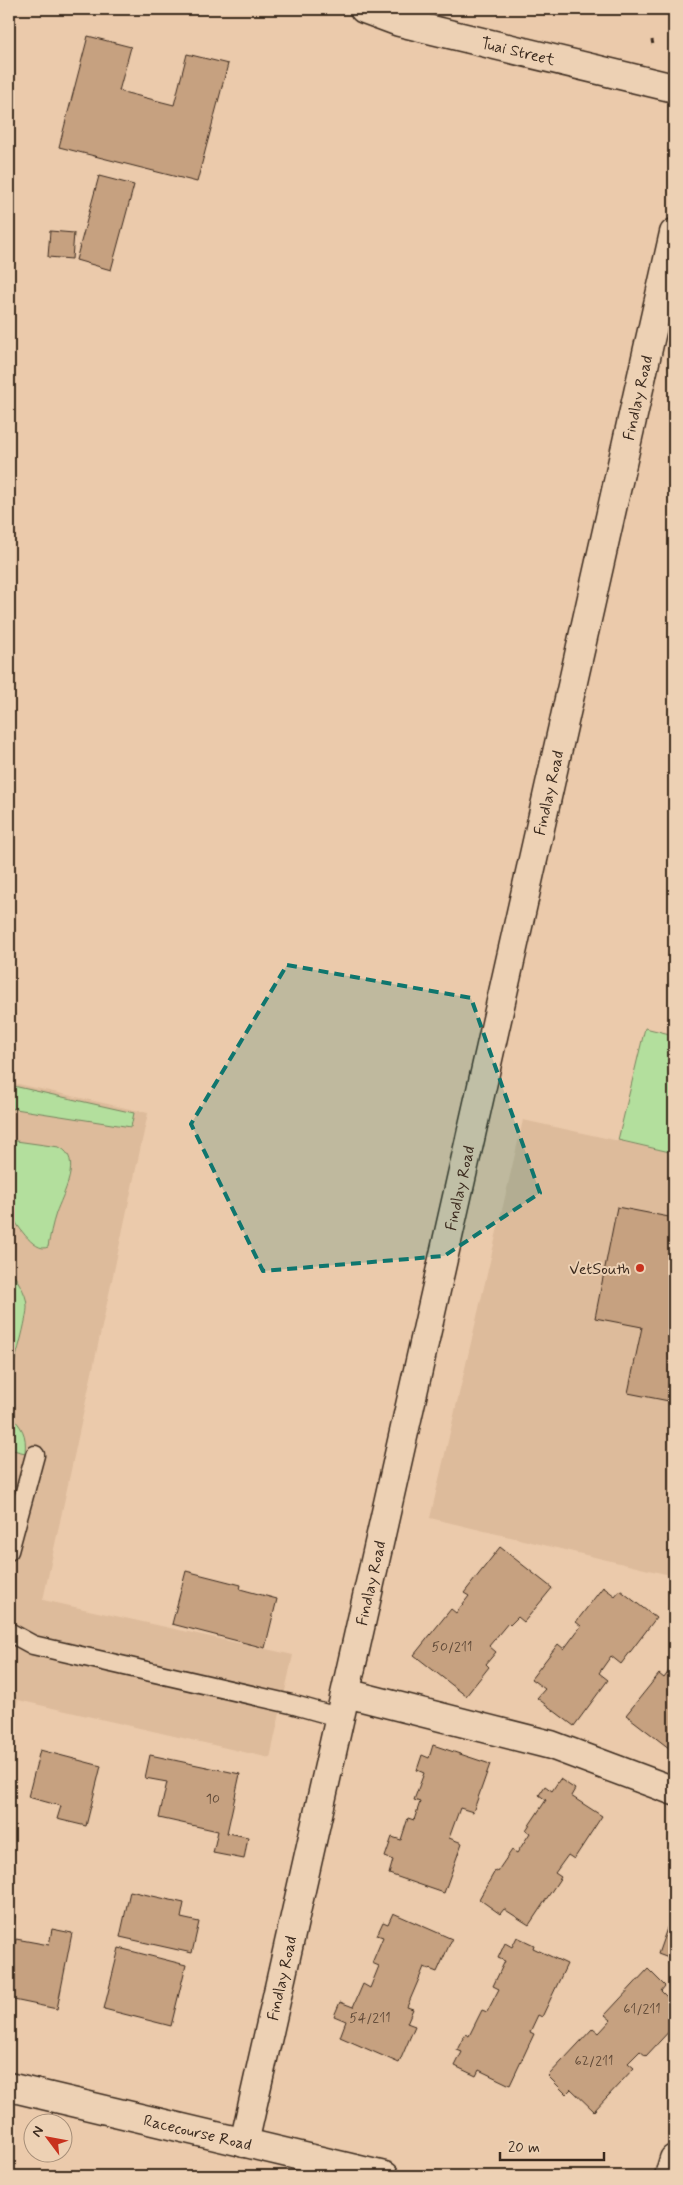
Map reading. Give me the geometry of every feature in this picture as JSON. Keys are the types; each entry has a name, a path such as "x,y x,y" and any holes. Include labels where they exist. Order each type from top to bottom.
{"street":[{"name":"Tuai Street","path":"364,9 399,22 674,88"},
{"name":"Findlay Road","path":"244,2143 674,233"},
{"path":"344,1705 551,1745 674,1791"},
{"name":"Racecourse Road","path":"9,2087 385,2176"},
{"path":"669,2176 674,2159"}],"lane":[{"path":"9,1551 34,1455"},
{"path":"9,1632 32,1645 292,1704 344,1705"}],"path":[{"path":"652,40 653,45"}],"highlighted area":[{"path":"287,965 471,998 540,1193 444,1256 263,1271 191,1124"}],"shaded area":[{"path":"9,1082 148,1113 43,1600 293,1655 270,1758 18,1700 9,1737"},
{"path":"523,1120 674,1153 674,1576 430,1518"}],"green space":[{"path":"645,1028 674,1035 674,1153 618,1140"},
{"path":"9,1085 134,1113 131,1127 9,1108"},
{"path":"9,1140 59,1147 66,1152 70,1160 69,1178 51,1230 48,1247 37,1246 31,1241 9,1210"},
{"path":"9,1267 23,1290 27,1306 20,1342 9,1375"},
{"path":"9,1413 23,1431 25,1453 9,1449"}],"building":[{"path":"88,36 131,47 119,91 174,105 187,54 228,64 197,182 59,147"},
{"path":"99,176 134,185 111,270 76,260"},
{"path":"50,231 74,233 72,259 48,257"},
{"name":"VetSouth","path":"617,1207 674,1218 674,1402 628,1393 642,1327 595,1318"},
{"path":"500,1547 552,1588 524,1622 518,1617 510,1625 508,1623 489,1646 496,1652 486,1664 489,1667 466,1696 414,1655 451,1609 456,1613 469,1596 464,1593"},
{"path":"186,1571 241,1585 240,1589 277,1599 265,1648 172,1624"},
{"path":"603,1587 615,1596 620,1590 656,1618 621,1664 611,1656 599,1673 608,1680 574,1726 537,1698 545,1689 531,1679 558,1644 564,1649 581,1626 576,1622"},
{"path":"674,1664 674,1752 626,1715 659,1674 664,1678"},
{"path":"433,1745 490,1764 473,1812 460,1808 449,1838 462,1843 444,1893 389,1874 393,1860 385,1857 392,1837 401,1840 408,1818 414,1820 420,1802 414,1800 424,1773 417,1770 422,1755 429,1758"},
{"path":"40,1750 101,1766 86,1826 57,1819 61,1806 28,1797"},
{"path":"150,1755 240,1774 227,1833 248,1837 244,1859 213,1853 218,1831 159,1818 167,1782 145,1778"},
{"path":"560,1779 575,1789 571,1796 602,1816 574,1859 568,1855 555,1873 561,1877 529,1925 504,1909 500,1914 479,1899 495,1871 497,1872 512,1850 517,1853 530,1833 526,1830 546,1800 539,1795 545,1786 552,1791"},
{"path":"130,1891 184,1903 181,1918 199,1922 192,1953 120,1937"},
{"path":"674,1908 674,1960 658,1954"},
{"path":"393,1913 452,1939 437,1972 424,1967 407,2007 413,2009 407,2023 415,2026 399,2063 340,2037 346,2021 334,2016 340,2002 353,2007 363,1984 370,1988 379,1966 372,1963 383,1937 377,1935 383,1922 388,1924"},
{"path":"9,1914 15,1916 9,1943"},
{"path":"52,1929 72,1933 57,2009 9,1999 9,1974 16,1939 49,1945"},
{"path":"517,1937 534,1945 533,1948 567,1964 542,2017 538,2015 530,2032 534,2034 510,2085 479,2070 476,2076 455,2066 462,2052 457,2050 465,2034 469,2036 482,2010 487,2012 499,1989 493,1986 505,1961 498,1958 505,1943 512,1947"},
{"path":"119,1948 186,1965 171,2026 104,2009"},
{"path":"648,1969 665,1986 661,1991 674,2004 674,2026 646,2056 640,2051 628,2063 634,2068 594,2111 571,2089 566,2094 548,2076 593,2028 599,2033 611,2020 605,2015"}],"place":[{"name":"VetSouth","path":"640,1268"}]}
